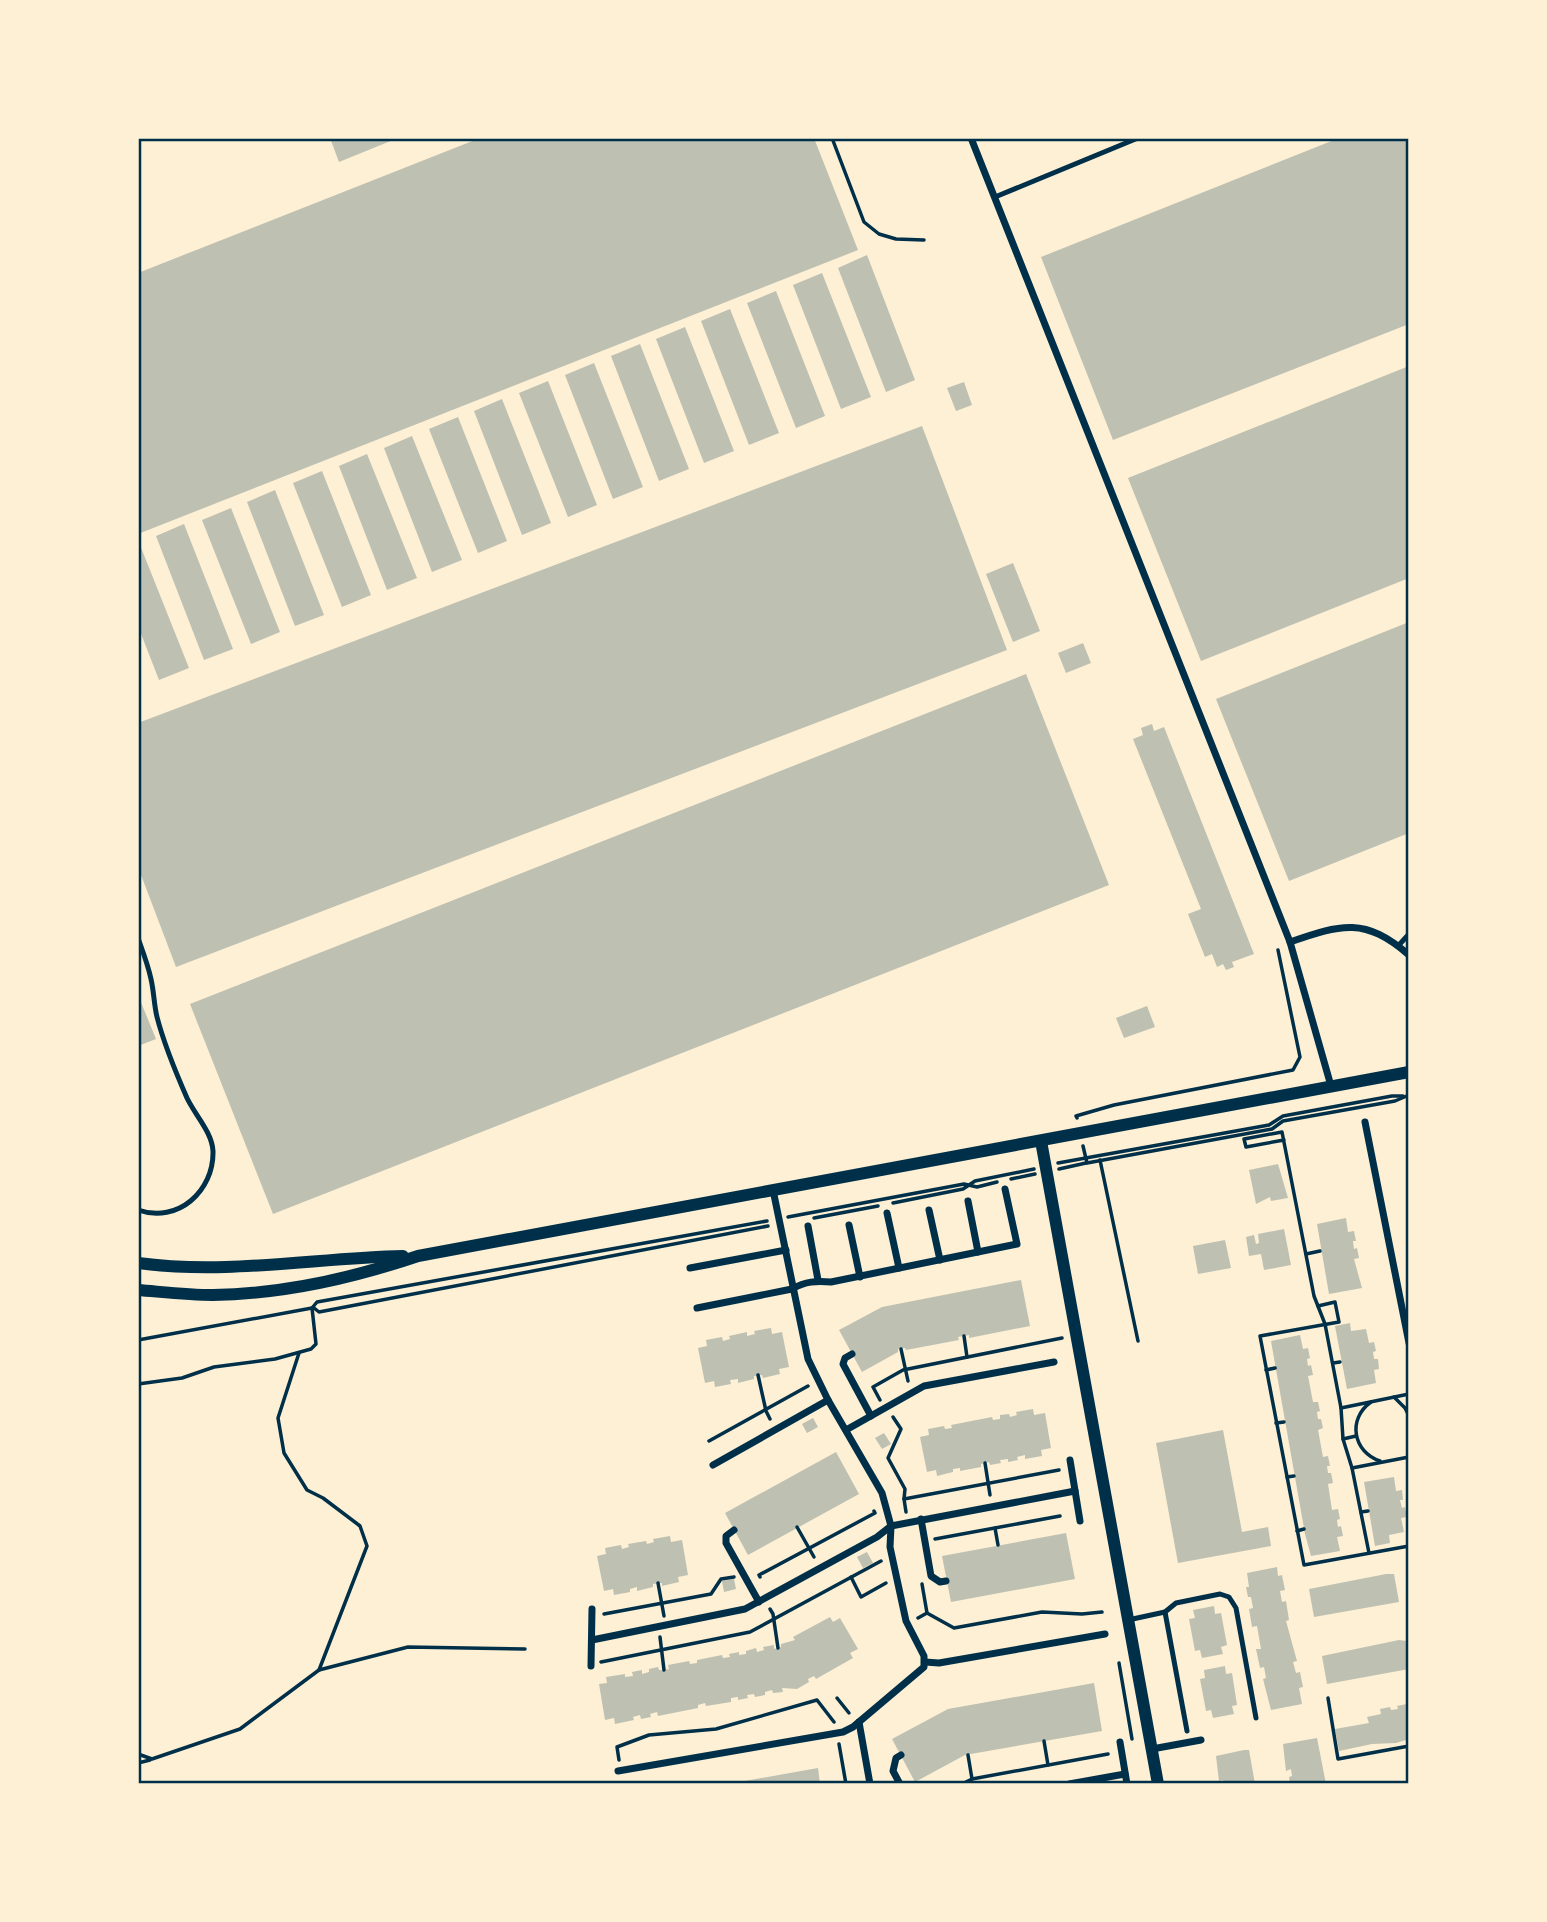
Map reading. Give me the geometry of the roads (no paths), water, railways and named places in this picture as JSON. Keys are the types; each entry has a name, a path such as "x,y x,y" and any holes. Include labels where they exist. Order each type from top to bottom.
{"street":[{"path":"971,138 1290,942 1331,1086"},
{"path":"1290,942 1333,928 1354,927 1369,929 1388,938 1409,955"},
{"path":"138,1290 214,1295 259,1291 368,1273 418,1256 1409,1072"},
{"path":"1365,1122 1409,1343"},
{"path":"1041,1141 1158,1784"},
{"path":"697,1308 792,1289 801,1283 860,1277 1017,1244 1005,1189"},
{"path":"619,1771 848,1730 921,1671 925,1662 907,1623 890,1547 891,1525 882,1493 846,1430 824,1402 807,1359 773,1190"},
{"path":"968,1201 978,1252"},
{"path":"929,1210 940,1260"},
{"path":"887,1213 899,1268"},
{"path":"849,1225 860,1277"},
{"path":"807,1226 818,1280"},
{"path":"690,1268 786,1250"},
{"path":"138,1262 171,1266 251,1267 418,1256"},
{"path":"852,1354 845,1358 843,1364 871,1416"},
{"path":"846,1430 924,1387 1054,1362"},
{"path":"713,1465 824,1402"},
{"path":"1069,1460 1080,1521"},
{"path":"592,1640 745,1609 877,1537 891,1525 1075,1491"},
{"path":"921,1519 931,1576 940,1582 946,1581"},
{"path":"734,1530 726,1536 726,1543 765,1599"},
{"path":"592,1612 592,1666"},
{"path":"925,1662 939,1663 1105,1634"},
{"path":"859,1722 870,1784"},
{"path":"1152,1749 1201,1740"},
{"path":"1119,1742 1127,1784"},
{"path":"900,1784 893,1771 896,1758 901,1755"},
{"path":"1069,1784 1125,1774"}],"lane":[{"path":"995,197 1138,138"},
{"path":"1398,946 1409,934"},
{"path":"138,938 152,980 157,1016 164,1038 188,1099 213,1148 212,1167 203,1187 189,1205 164,1214 138,1210"},
{"path":"1128,1620 1165,1612 1175,1602 1220,1594 1229,1597 1236,1608 1256,1718"},
{"path":"1165,1612 1187,1731"}]}
